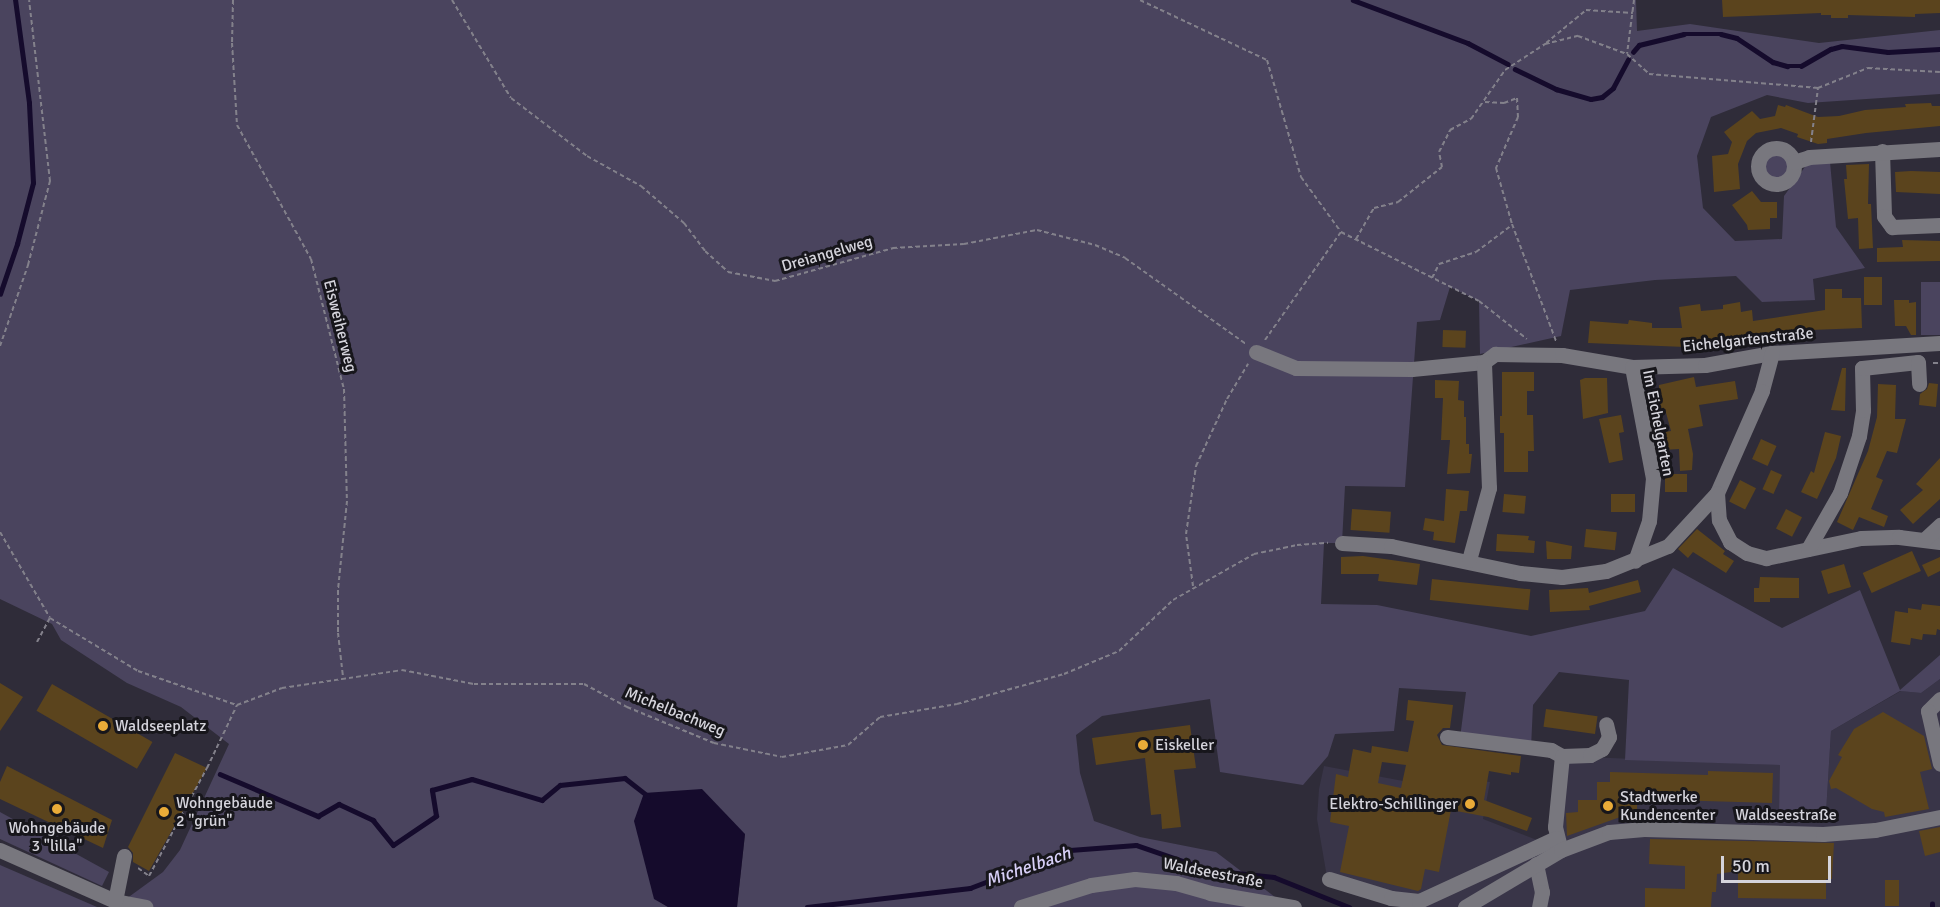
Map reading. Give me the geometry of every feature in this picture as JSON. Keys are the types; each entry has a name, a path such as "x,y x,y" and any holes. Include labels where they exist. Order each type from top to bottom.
{"street":[{"path":"1794,162 1809,157 1940,149"},
{"path":"1882,152 1884,216 1892,227 1940,225"},
{"name":"Eichelgartenstraße","path":"1632,367 1705,365 1772,353 1940,343"},
{"name":"Im Eichelgarten","path":"1256,352 1296,368 1412,369 1484,362 1496,354 1562,355 1632,367 1653,478 1649,521 1635,561"},
{"path":"1342,543 1391,546 1469,560 1520,573 1562,577 1606,571 1635,561 1668,546 1717,493 1762,391 1772,353"},
{"path":"1469,560 1489,488 1484,362"},
{"path":"1808,549 1840,493 1858,436 1863,410 1862,368 1918,362 1918,384"},
{"path":"1717,493 1719,520 1730,542 1747,553 1766,558 1861,538 1933,540 1940,525"},
{"path":"1940,699 1928,711 1940,764"},
{"path":"1447,737 1551,750 1563,756 1590,755 1602,749 1609,737 1606,724"},
{"path":"1329,879 1391,898 1419,901 1559,844 1563,756"},
{"name":"Waldseestraße","path":"1465,907 1536,864 1559,844 1626,829 1823,834 1875,831 1940,817"},
{"path":"0,850 115,901 145,907"},
{"path":"115,901 124,856"},
{"path":"1536,864 1542,892 1539,907"},
{"name":"Waldseestraße","path":"1021,907 1091,885 1135,879 1176,883 1210,893 1294,907"}],"path":[{"path":"0,346 28,265 50,181 29,0"},
{"name":"Eisweiherweg","path":"233,0 232,43 237,125 310,259 344,390 347,501 338,590 338,622 343,677"},
{"name":"Dreiangelweg","path":"452,0 511,98 587,156 641,186 684,223 705,251 728,272 775,281 893,248 964,244 1037,230 1095,245 1125,258 1256,352"},
{"path":"1140,0 1267,60 1301,177 1341,232 1479,301 1546,354"},
{"path":"1627,54 1634,0"},
{"path":"1356,239 1374,208 1398,202 1442,167 1439,152 1450,130 1472,119 1505,70 1545,44 1586,10 1633,13"},
{"path":"1545,44 1578,36 1627,54 1649,74 1818,88 1868,68 1940,72"},
{"path":"1809,157 1818,88"},
{"path":"1483,102 1504,103 1517,98 1518,117 1496,168 1512,224 1562,355"},
{"path":"1432,278 1438,264 1476,252 1512,224"},
{"path":"1193,586 1186,534 1196,466 1227,399 1256,352 1341,232"},
{"path":"0,532 50,618 138,671 237,705 207,768 149,876 124,856"},
{"name":"Michelbachweg","path":"237,705 282,688 343,677 402,670 474,684 584,684 627,707 714,743 782,757 848,744 880,717 957,704 1064,674 1119,651 1173,600 1193,586 1254,554 1297,544 1342,543"},
{"path":"37,642 50,618"}],"shaded area":[{"path":"0,0 1636,0 1637,31 1690,24 1819,43 1940,30 1940,94 1808,103 1767,95 1711,117 1697,156 1703,208 1735,241 1782,239 1784,196 1807,164 1830,162 1836,227 1865,268 1813,279 1815,300 1762,302 1736,276 1655,280 1570,290 1561,336 1480,354 1479,301 1450,287 1440,320 1417,322 1405,487 1345,486 1342,543 1324,543 1321,604 1377,605 1531,636 1645,611 1673,568 1782,628 1860,590 1900,690 1940,655 1940,679 1921,693 1900,691 1831,731 1826,813 1779,814 1780,765 1625,760 1629,680 1559,672 1533,705 1531,748 1460,738 1466,692 1399,688 1394,731 1335,734 1328,756 1303,785 1220,772 1210,699 1102,716 1076,735 1080,773 1094,821 1140,837 1216,852 1288,907 737,907 745,834 654,898 668,907 115,907 163,872 180,850 229,744 181,707 127,683 61,640 52,624 0,599"},
{"path":"1776,148 1789,153 1794,166 1789,179 1776,184 1763,179 1758,166 1763,153"},
{"path":"1921,282 1940,282 1940,335 1921,335"},
{"path":"1940,679 1940,907 1404,907 1328,883 1317,819 1319,789 1324,766 1456,791 1474,780 1490,782 1483,819 1537,840 1540,844 1555,827 1562,756 1780,765 1826,813 1831,731 1901,691 1921,693"},
{"path":"702,789 745,834 737,907 668,907 654,899 634,821 644,793"},
{"path":"0,812 109,872 102,886 0,839"},
{"path":"0,865 97,907 0,907"}],"building":[{"path":"1722,0 1940,0 1940,13 1915,14 1915,17 1848,15 1848,18 1831,18 1831,15 1821,15 1821,13 1723,17"},
{"path":"1931,103 1932,106 1940,106 1940,126 1866,133 1827,139 1827,143 1818,144 1797,137 1798,134 1781,128 1756,133 1747,141 1738,164 1740,189 1714,192 1712,156 1728,154 1732,142 1724,132 1752,111 1760,119 1775,116 1778,105 1785,107 1786,105 1818,117 1906,107 1905,104"},
{"path":"1869,164 1868,204 1871,204 1873,248 1859,249 1858,218 1848,219 1844,179 1847,179 1846,165"},
{"path":"1895,172 1940,172 1940,194 1896,192"},
{"path":"1752,191 1761,202 1777,202 1777,218 1770,218 1770,229 1748,230 1747,225 1732,205"},
{"path":"1902,240 1940,241 1940,261 1877,262 1877,248 1903,247"},
{"path":"1864,277 1882,277 1882,305 1864,305"},
{"path":"1825,289 1842,289 1842,298 1861,298 1862,328 1811,330 1685,347 1588,343 1590,321 1628,324 1629,320 1652,323 1652,328 1682,328 1679,307 1700,304 1701,311 1723,309 1723,305 1740,302 1741,312 1752,310 1753,321 1825,310"},
{"path":"1894,300 1916,302 1916,335 1911,335 1906,326 1895,326"},
{"path":"1443,330 1466,331 1465,348 1442,347"},
{"path":"1842,368 1846,368 1845,411 1831,410"},
{"path":"1502,372 1534,372 1534,391 1527,391 1527,415 1533,415 1534,451 1528,451 1528,472 1504,472 1504,433 1500,433"},
{"path":"1694,377 1696,387 1735,381 1738,399 1699,405 1703,426 1688,429 1693,454 1692,470 1680,471 1679,449 1662,450 1659,433 1671,431 1665,409 1654,411 1651,393 1659,388 1659,385"},
{"path":"1607,378 1608,413 1583,419 1580,380"},
{"path":"1435,380 1459,381 1458,400 1464,401 1466,444 1469,444 1469,454 1472,454 1470,473 1447,474 1450,440 1441,440 1443,398 1435,398"},
{"path":"1929,383 1938,384 1936,407 1919,405 1920,394 1927,389"},
{"path":"1878,384 1896,385 1895,419 1906,419 1897,453 1887,451 1876,477 1883,480 1871,509 1888,516 1884,527 1859,517 1853,530 1837,522 1868,451 1877,417"},
{"path":"1621,415 1624,432 1619,433 1623,460 1609,463 1599,419"},
{"path":"1825,432 1841,436 1836,458 1817,499 1801,492 1811,471 1814,473"},
{"path":"1761,439 1777,446 1768,466 1752,459"},
{"path":"1940,458 1940,499 1913,524 1900,510 1923,490 1916,484"},
{"path":"1771,470 1782,475 1773,494 1762,489"},
{"path":"1665,474 1687,474 1687,492 1665,492"},
{"path":"1740,480 1756,488 1745,510 1729,501"},
{"path":"1446,489 1469,491 1467,511 1460,511 1455,543 1433,540 1434,532 1423,530 1425,518 1444,521"},
{"path":"1504,494 1526,496 1524,514 1502,512"},
{"path":"1611,494 1635,494 1635,512 1611,512"},
{"path":"1352,509 1391,512 1389,533 1351,530"},
{"path":"1786,509 1802,517 1792,537 1776,529"},
{"path":"1586,529 1617,532 1615,550 1584,547"},
{"path":"1697,529 1725,551 1723,554 1734,561 1726,573 1693,552 1688,558 1678,549"},
{"path":"1497,534 1529,536 1528,540 1535,541 1534,553 1496,551"},
{"path":"1546,541 1572,546 1571,559 1547,559"},
{"path":"1912,551 1921,571 1872,593 1863,573"},
{"path":"1363,556 1420,564 1417,585 1378,581 1379,574 1341,574 1341,557"},
{"path":"1940,557 1940,571 1928,577 1922,565"},
{"path":"1844,564 1851,587 1828,594 1821,571"},
{"path":"1760,577 1799,578 1799,598 1770,598 1770,602 1754,602 1754,588 1759,588"},
{"path":"1432,579 1530,589 1528,610 1430,600"},
{"path":"1638,580 1641,592 1589,606 1590,610 1550,612 1549,590 1588,588 1589,593"},
{"path":"1922,604 1940,606 1940,630 1937,629 1936,635 1923,634 1922,640 1911,638 1910,645 1891,642 1895,611 1908,613 1908,608 1921,610"},
{"path":"0,683 23,697 0,731"},
{"path":"52,684 152,742 137,769 36,711"},
{"path":"1408,700 1453,705 1450,728 1443,728 1437,735 1442,745 1521,756 1519,773 1511,772 1511,775 1489,771 1484,800 1532,818 1527,831 1488,817 1451,810 1439,872 1425,869 1421,889 1418,891 1340,872 1349,826 1330,822 1336,774 1348,777 1353,749 1371,753 1372,746 1408,752 1414,721 1406,720","holes":["1382,762 1406,765 1401,788 1378,783"]},
{"path":"1546,709 1597,716 1595,734 1543,727"},
{"path":"1883,712 1924,736 1932,769 1920,772 1929,809 1885,817 1884,812 1872,809 1836,788 1831,789 1829,781 1842,757 1838,755 1854,729"},
{"path":"1190,725 1196,768 1174,770 1181,827 1162,829 1161,814 1151,815 1145,758 1096,765 1092,738"},
{"name":"Wohngebäude 2 \"grün\"","path":"175,753 207,768 149,871 133,862 133,853 128,847"},
{"name":"Wohngebäude 3 \"lilla\"","path":"7,766 112,820 103,848 0,799 0,782"},
{"path":"1708,771 1773,773 1772,803 1637,799 1637,811 1567,836 1566,813 1578,812 1578,800 1597,800 1597,782 1610,782 1610,772 1708,775"},
{"path":"1940,827 1940,852 1925,856 1919,831"},
{"path":"1650,839 1834,843 1832,879 1826,879 1826,899 1738,898 1738,871 1717,874 1716,892 1712,892 1711,907 1645,907 1645,888 1685,889 1685,866 1649,864"},
{"path":"1885,880 1899,880 1899,906 1885,906"}],"waterway":[{"path":"0,294 17,244 33,183 29,103 15,0"},
{"path":"1353,0 1468,43 1508,64"},
{"path":"1633,52 1639,45 1684,34 1721,34 1737,38 1773,62 1787,66 1801,66 1831,49 1842,46 1888,52 1940,49"},
{"path":"1515,69 1556,89 1591,99 1602,97 1613,88 1628,60"},
{"name":"Michelbach","path":"220,774 318,816 339,804 373,820 393,845 436,816 432,790 472,779 542,800 560,785 625,778 648,796"},
{"name":"Michelbach","path":"807,907 970,888 1070,850 1136,845 1209,870 1274,877 1349,907"}],"place":[{"name":"Waldseeplatz","path":"103,726"},
{"name":"Eiskeller","path":"1143,745"},
{"name":"Elektro-Schillinger","path":"1470,804"},
{"name":"Stadtwerke Kundencenter","path":"1608,806"},
{"name":"Wohngebäude 3 \"lilla\"","path":"57,809"},
{"name":"Wohngebäude 2 \"grün\"","path":"164,812"}]}
